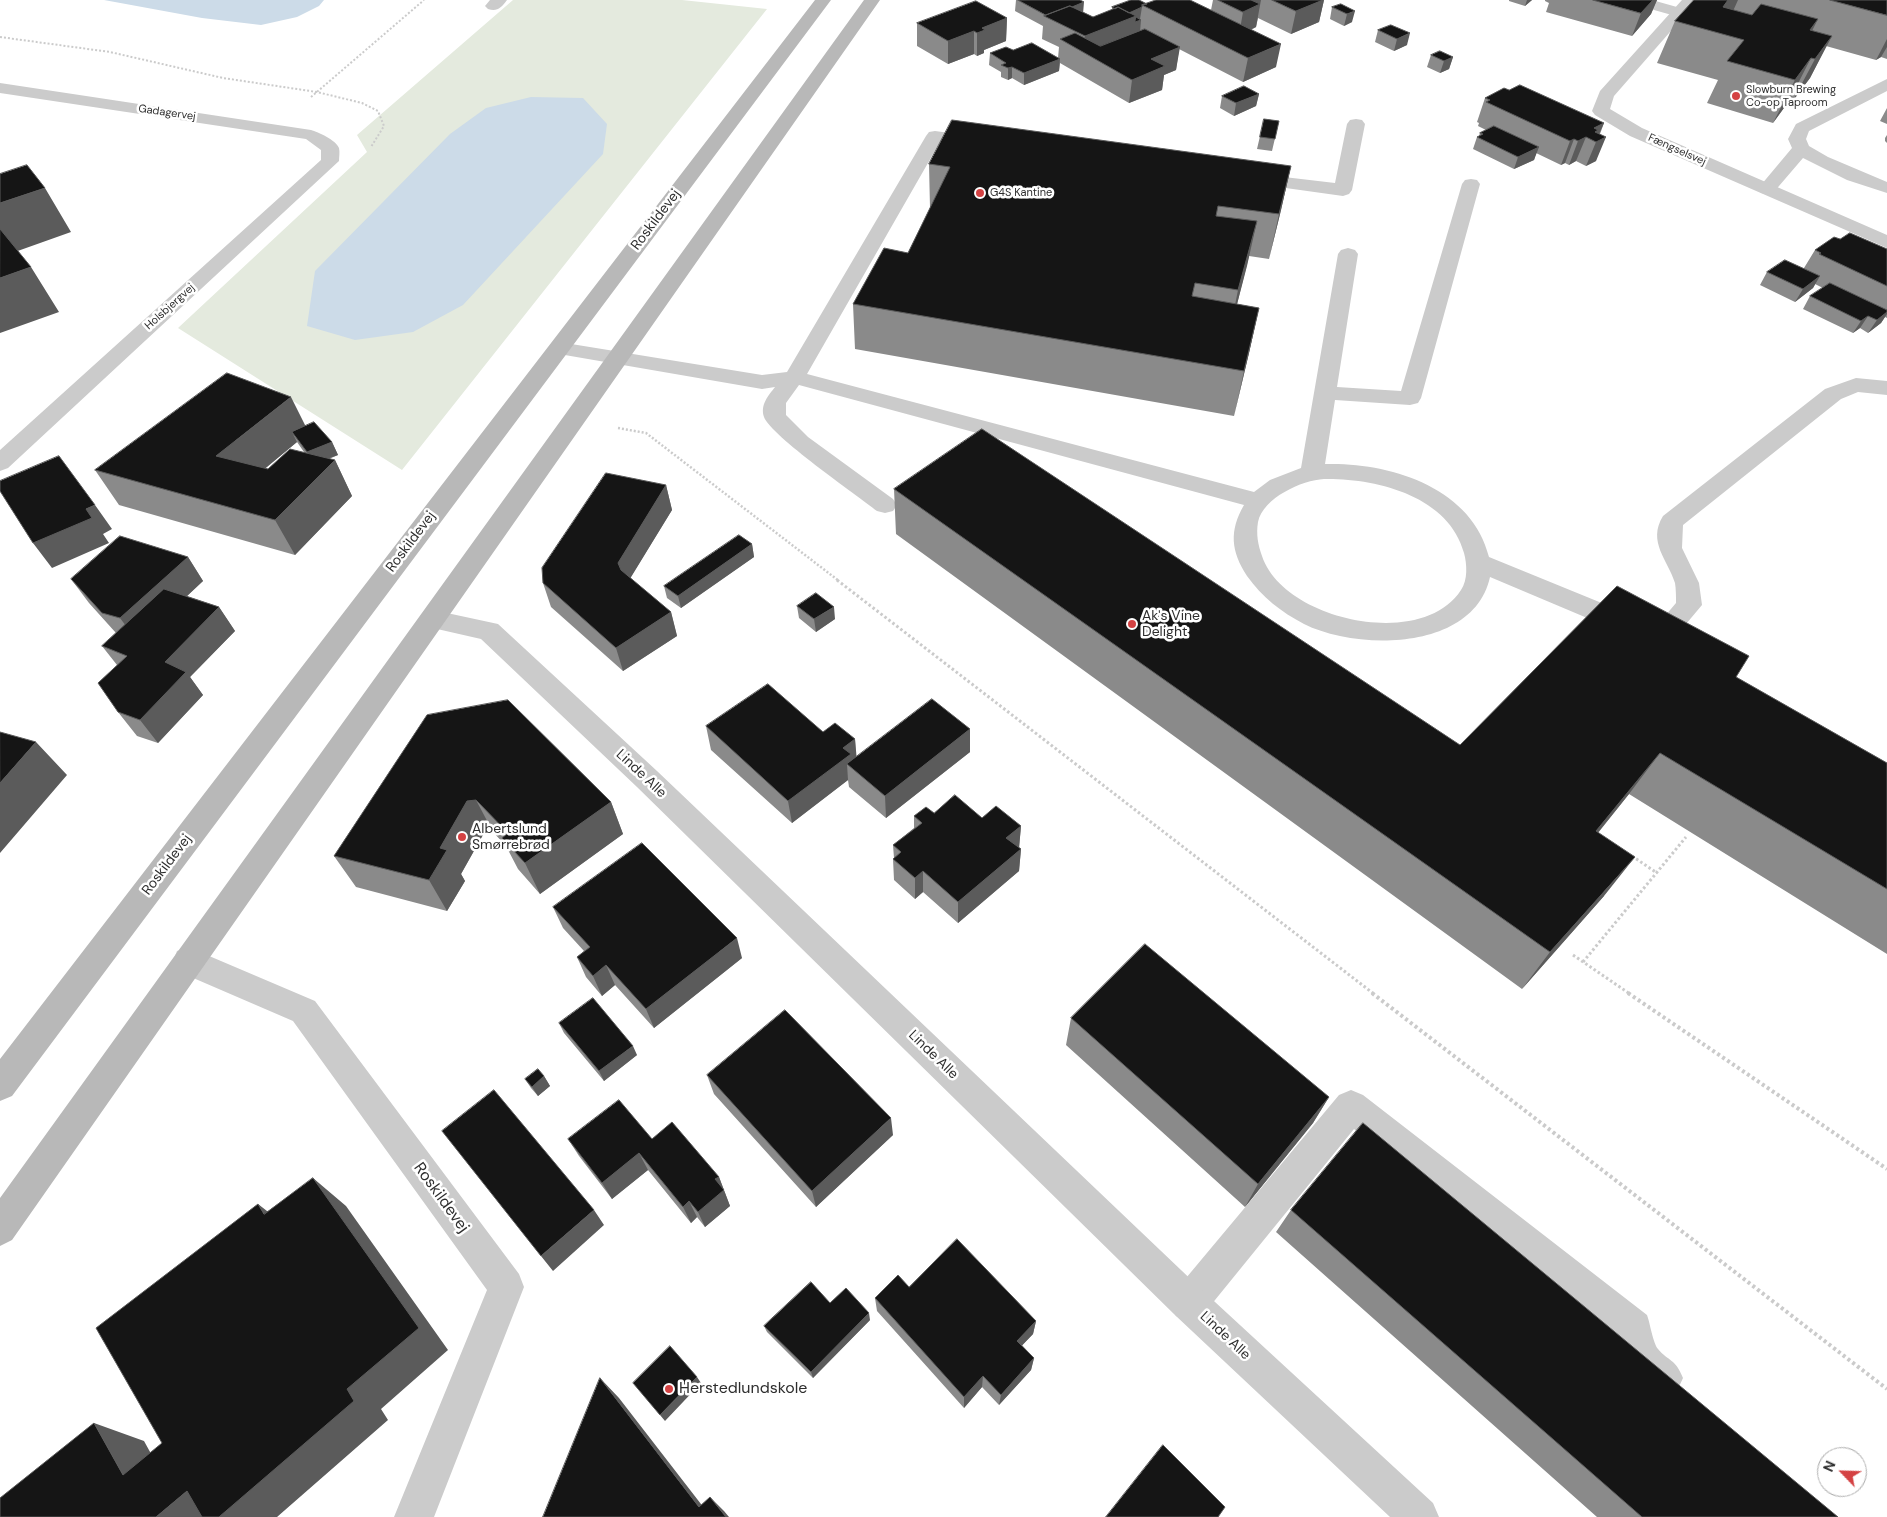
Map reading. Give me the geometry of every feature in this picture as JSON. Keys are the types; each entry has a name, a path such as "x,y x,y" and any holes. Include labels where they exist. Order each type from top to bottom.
{"main road":[{"name":"Roskildevej","path":"0,1085 822,0"},
{"path":"0,1228 872,0"}],"street":[{"path":"1634,0 1684,6"},
{"name":"Fængselsvej","path":"1684,6 1606,95 1602,111 1636,132 1887,242"},
{"path":"1887,84 1802,128 1797,139 1800,148 1836,169 1865,182 1887,188"},
{"name":"Gadagervej","path":"0,88 275,128 311,135 330,148"},
{"path":"1236,176 1343,190 1356,124"},
{"path":"884,505 800,442 775,417 775,402 794,377 935,136 993,143"},
{"name":"Holsbjergvej","path":"0,463 330,161 330,148"},
{"path":"1767,189 1800,148"},
{"path":"1325,393 1410,398 1471,184"},
{"path":"1312,473 1348,254"},
{"path":"558,348 762,382 794,377 1257,501"},
{"path":"1479,563 1628,625 1665,647 1689,605 1687,583 1670,548 1671,522 1832,394 1856,385 1887,388"},
{"path":"1348,471 1385,477 1421,491 1450,511 1470,536 1479,563 1475,589 1457,610 1429,626 1392,632 1352,630 1314,618 1280,599 1257,575 1245,549 1245,523 1257,501 1280,483 1312,473 1348,471"},
{"name":"Linde Alle","path":"433,619 489,631 648,779 1189,1303 1419,1517"},
{"name":"Roskildevej","path":"188,962 304,1011 506,1287 414,1517"},
{"path":"1189,1303 1351,1106 1634,1328 1640,1358 1685,1396"}],"path":[{"path":"0,37 110,52 223,78 317,92 424,0"},
{"path":"574,419 646,433 1887,1388"},
{"path":"1583,962 1686,837"},
{"path":"1628,854 1657,872"},
{"path":"1572,955 1887,1169"}],"shaded area":[{"path":"513,0 682,0 767,9 402,470 178,328 367,152 357,135"}],"water":[{"path":"104,0 324,0 319,6 297,17 261,25 202,18"},
{"path":"531,97 583,98 607,124 603,154 463,305 413,332 355,340 307,326 315,271 450,134 486,108"}],"building":[{"path":"1018,0 1080,0 1084,2 1046,15"},
{"path":"1131,0 1139,0 1147,4 1129,13 1118,7 1115,9 1112,7"},
{"path":"1156,0 1190,0 1281,44 1248,58 1142,5"},
{"path":"1218,0 1251,0 1260,4 1243,12"},
{"path":"1272,0 1323,0 1296,11"},
{"path":"1593,0 1653,0 1641,13"},
{"path":"1694,0 1728,0 1723,7 1752,15 1761,4 1818,19 1810,30 1832,36 1815,59 1811,58 1795,80 1727,61 1744,40 1675,21"},
{"path":"1830,0 1887,0 1887,15"},
{"path":"976,1 1007,18 982,28 985,30 977,33 974,31 948,41 917,23"},
{"path":"1341,4 1355,11 1347,14 1332,7"},
{"path":"1070,6 1093,17 1118,7 1136,16 1085,36 1044,16"},
{"path":"1391,25 1410,33 1397,39 1378,30"},
{"path":"1145,29 1180,47 1151,59 1165,66 1132,80 1060,39 1075,33 1100,46"},
{"path":"1032,43 1060,59 1024,73 1012,67 1008,68 1001,65 1006,63 990,53 1006,47 1013,50"},
{"path":"1440,51 1453,57 1444,61 1431,55"},
{"path":"1520,85 1604,123 1594,128 1598,130 1595,132 1606,137 1596,142 1586,137 1578,141 1574,139 1570,141 1486,102 1490,100 1485,98 1504,88 1509,90"},
{"path":"1244,86 1259,94 1236,103 1222,96"},
{"path":"1264,119 1279,121 1275,139 1260,137"},
{"path":"952,120 1291,166 1279,214 1218,206 1216,216 1257,221 1238,290 1195,283 1192,296 1259,308 1244,371 853,304 884,248 908,253 950,167 929,164"},
{"path":"1494,126 1539,147 1518,157 1477,137 1483,134 1480,133"},
{"path":"27,165 45,188 0,203 0,174"},
{"path":"0,229 31,267 0,278"},
{"path":"1850,233 1887,249 1887,286 1819,254 1821,253 1815,250 1834,237 1840,239"},
{"path":"1785,260 1820,276 1803,289 1767,272"},
{"path":"1830,283 1887,310 1887,312 1877,320 1868,316 1861,321 1810,296"},
{"path":"227,373 291,397 216,456 268,469 290,449 335,460 275,520 95,470"},
{"path":"314,422 332,442 307,452 292,432"},
{"path":"982,429 1460,745 1617,586 1749,656 1736,677 1887,763 1887,889 1660,753 1596,831 1635,857 1550,952 894,489"},
{"path":"59,456 95,505 86,509 92,518 33,543 0,491 0,481"},
{"path":"606,473 666,485 618,563 621,570 671,612 616,648 543,583 542,568"},
{"path":"739,535 752,544 678,596 664,586"},
{"path":"120,536 188,557 120,618 102,613 71,579"},
{"path":"164,589 219,607 165,662 186,672 140,720 118,712 98,683 127,656 102,646"},
{"path":"816,593 834,607 814,619 797,606"},
{"path":"768,684 823,732 835,723 855,739 843,748 851,754 788,801 706,726"},
{"path":"932,699 970,729 885,796 847,764"},
{"path":"508,700 611,802 525,863 502,838 508,833 476,800 467,801 440,848 447,850 429,880 334,856 427,715"},
{"path":"0,732 36,742 0,783"},
{"path":"955,795 982,818 996,806 1021,826 1006,838 1021,849 958,902 923,871 915,878 893,859 901,852 893,845 922,823 914,816 926,807 934,813"},
{"path":"642,843 737,938 646,1009 606,965 593,976 577,957 590,947 553,907"},
{"path":"1145,944 1329,1097 1258,1184 1071,1018"},
{"path":"593,998 633,1046 599,1071 559,1023"},
{"path":"785,1010 891,1118 812,1191 707,1075"},
{"path":"538,1069 544,1076 532,1087 525,1079"},
{"path":"494,1090 594,1210 541,1256 442,1131"},
{"path":"619,1100 652,1139 672,1122 719,1177 715,1179 724,1190 698,1212 689,1201 683,1207 639,1153 602,1183 568,1139"},
{"path":"1363,1123 1838,1517 1642,1517 1291,1210"},
{"path":"313,1178 419,1328 347,1389 354,1401 219,1517 202,1517 187,1491 156,1517 0,1517 0,1498 94,1423 123,1475 162,1443 96,1328 258,1204 264,1214"},
{"path":"957,1239 1036,1321 1017,1341 1034,1358 1001,1395 983,1376 964,1397 875,1298 898,1275 909,1287"},
{"path":"811,1282 830,1303 846,1288 869,1313 811,1372 764,1326"},
{"path":"670,1346 697,1377 660,1415 633,1383"},
{"path":"600,1378 699,1507 710,1497 726,1517 543,1517"},
{"path":"1163,1445 1225,1507 1218,1517 1106,1517"}],"place":[{"name":"Slowburn Brewing Co-op Taproom","path":"1736,96"},
{"name":"G4S Kantine","path":"980,193"},
{"name":"Ak's Vine Delight","path":"1132,624"},
{"name":"Albertslund Smørrebrød","path":"462,837"},
{"name":"Herstedlundskole","path":"669,1389"}]}
